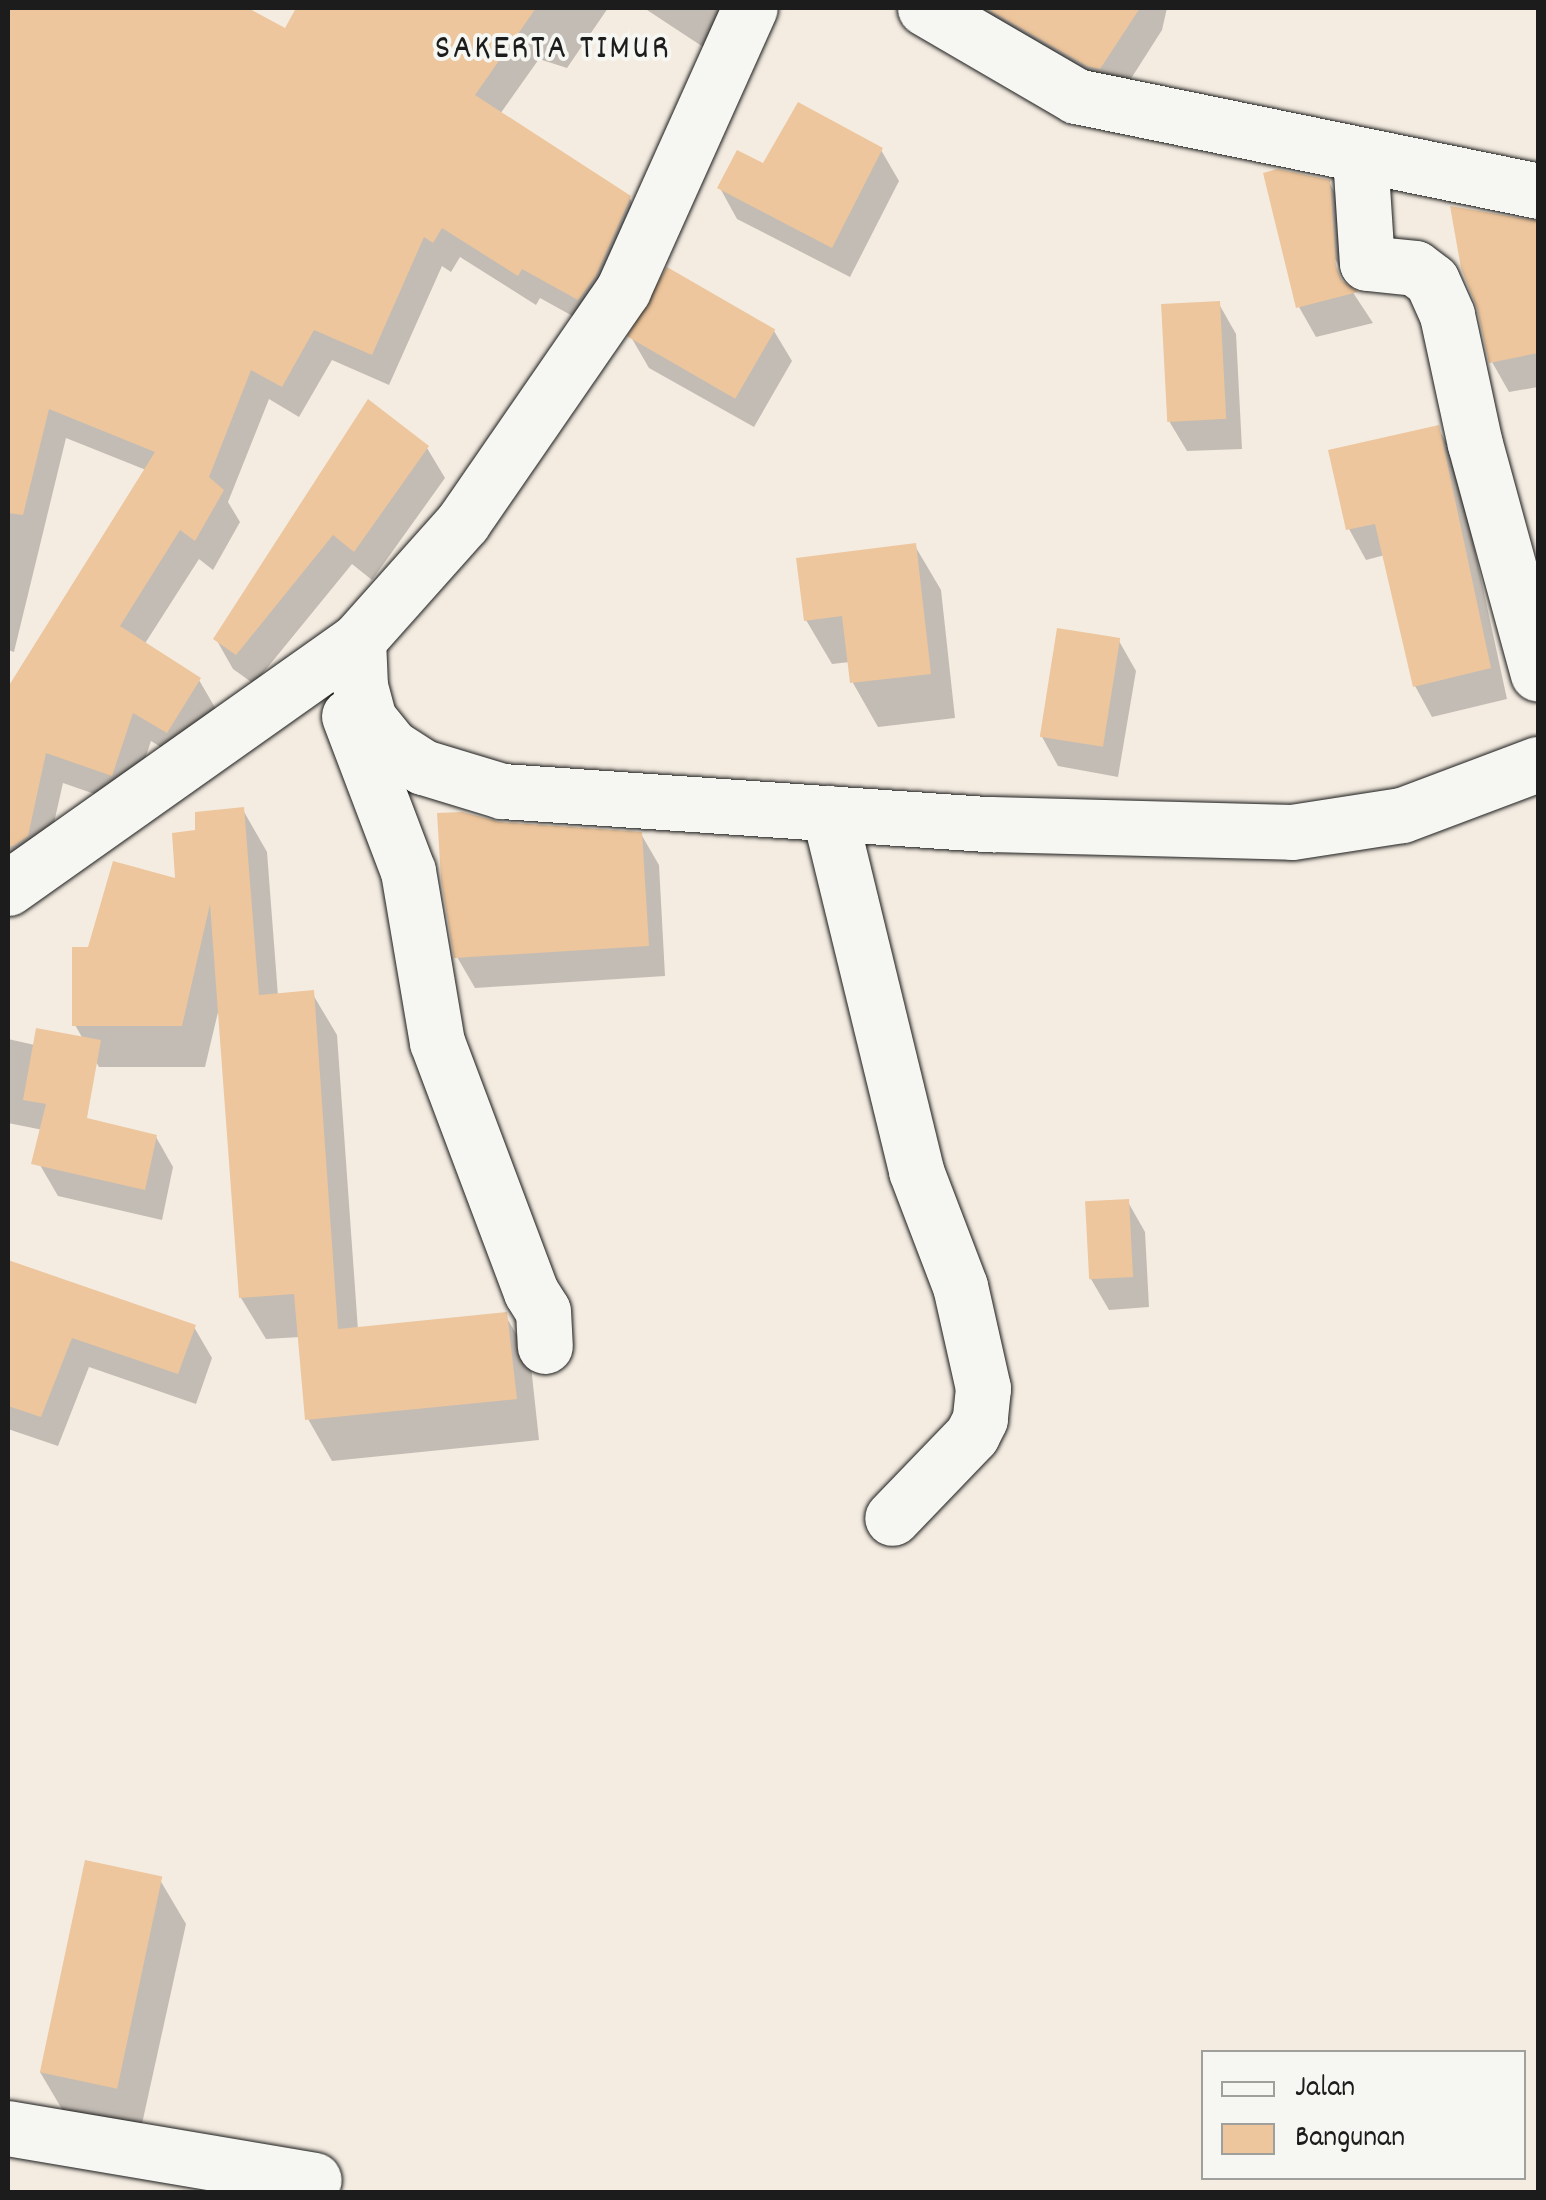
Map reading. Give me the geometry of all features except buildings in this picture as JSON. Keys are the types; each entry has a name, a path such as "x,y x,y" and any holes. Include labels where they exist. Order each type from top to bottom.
{"street":[{"path":"546,1346 543,1311 532,1292 438,1042 404,857 344,702 359,663 463,522 623,290 750,8"},
{"path":"926,8 1076,96 1538,191"},
{"path":"1360,156 1367,262 1415,268 1432,281 1447,315 1475,444 1538,674"},
{"path":"359,663 369,719 392,747 423,767 502,792 991,824 1292,832 1402,815 1538,764"},
{"path":"8,888 359,663"},
{"path":"829,813 916,1170 960,1286 984,1388 980,1419 972,1434 892,1518"},
{"path":"8,2128 314,2180"}],"district":[{"name":"SAKERTA TIMUR","path":"553,50"}]}
